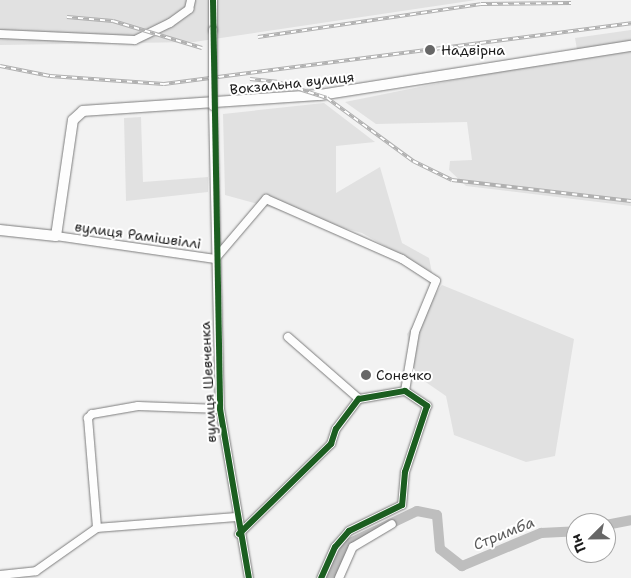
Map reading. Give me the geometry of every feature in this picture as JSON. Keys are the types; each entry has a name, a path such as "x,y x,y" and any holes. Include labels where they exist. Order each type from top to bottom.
{"main road":[{"name":"Вокзальна вулиця","path":"56,236 73,120 83,111 320,95 631,46"},
{"path":"0,230 56,236"}],"street":[{"path":"0,34 135,40 170,23 189,9 191,0"},
{"name":"вулиця Шевченка","path":"213,0 215,259 220,409 236,517 249,578"},
{"path":"215,259 266,199 402,259 436,280 415,332 405,391"},
{"name":"вулиця Рамішвіллі","path":"56,236 215,259"},
{"path":"288,337 359,399"},
{"path":"240,534 331,444 336,429 359,399 405,391 427,406 405,472 402,505 349,531 335,547 321,578"},
{"path":"97,528 88,418 92,414 138,406 220,409"},
{"path":"0,575 36,571 97,528 236,517"},
{"path":"339,578 353,547 392,524"}],"shaded area":[{"path":"0,0 476,0 194,42 0,45"},
{"path":"631,30 631,206 466,186 449,170 450,161 472,160 467,122 376,124 345,102 578,55 575,38"},
{"path":"324,103 375,142 336,146 336,193 380,167 402,243 429,258 432,273 362,233 225,195 223,114"},
{"path":"141,117 143,182 208,177 208,192 126,201 124,118"},
{"path":"442,285 574,339 555,456 526,462 454,435 446,396 414,374 407,334"}],"waterway":[{"name":"Стримба","path":"329,578 348,544 417,511 437,515 440,549 462,566 541,533 566,532"},
{"name":"Стримба","path":"616,523 631,520"}],"railway":[{"path":"258,37 481,4 571,3"},
{"path":"67,17 113,21 202,48"},
{"path":"0,66 50,76 164,84 631,23"},
{"path":"250,79 277,82 327,98 413,161 452,180 631,201"}],"cycle path":[{"path":"213,0 220,409 249,578"},
{"path":"239,534 331,444 336,429 359,399 405,391 427,406 405,472 402,505 349,531 335,547 321,578"}],"place":[{"name":"Надвірна","path":"430,50"},
{"name":"Сонечко","path":"366,375"}]}
